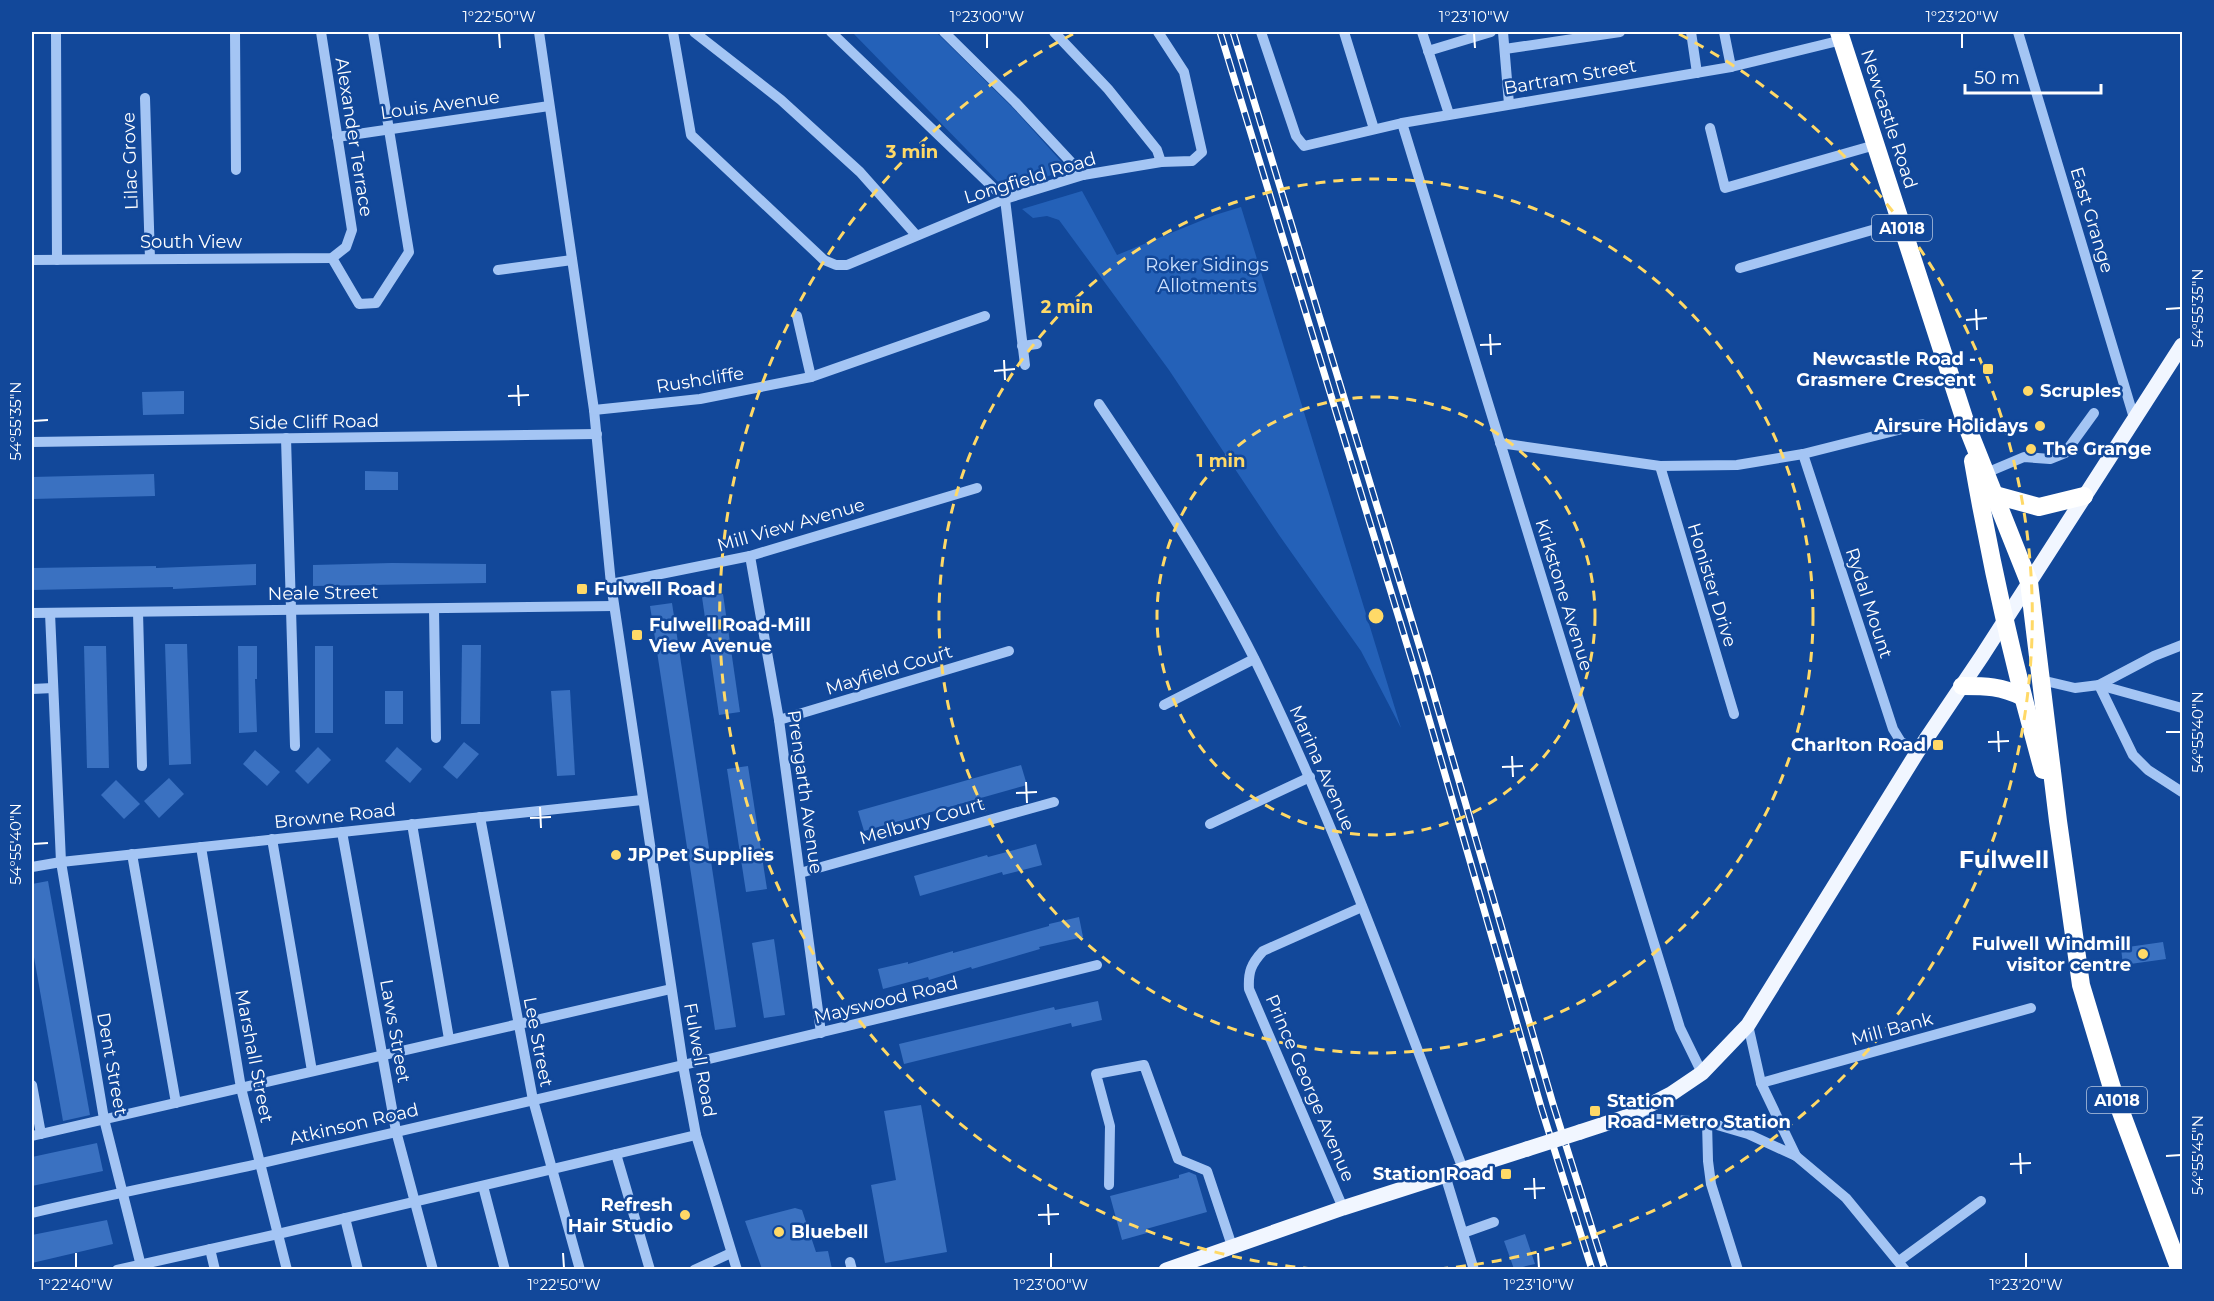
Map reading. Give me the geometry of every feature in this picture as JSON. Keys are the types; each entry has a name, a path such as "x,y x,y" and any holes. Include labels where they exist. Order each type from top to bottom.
{"highway":[{"name":"Newcastle Road","path":"1840,36 1966,424 2029,582"},
{"name":"Newcastle Road","path":"1966,424 2004,621"},
{"path":"1995,495 2039,507 2084,496"},
{"name":"A1018","path":"2029,582 2058,821 2081,985 2112,1088 2180,1269"},
{"name":"A1018","path":"2004,621 2058,821"},
{"path":"1962,686 1994,686 2023,697"}],"main road":[{"path":"1166,1269 1343,1208 1626,1117 1671,1094 1702,1073 1748,1025 1918,751 2182,345"}],"street":[{"path":"56,32 57,260"},
{"path":"235,32 236,170"},
{"name":"Alexander Terrace","path":"321,32 352,230 346,247 332,258"},
{"path":"332,258 359,304 376,303 409,252 374,32"},
{"name":"Fulwell Road","path":"539,32 594,410 610,584 683,1065 696,1135 737,1269"},
{"name":"Longfield Road","path":"673,32 692,135 824,260 836,266 848,265 1005,199 1083,175 1161,162 1192,161 1202,152 1184,72 1158,32"},
{"path":"694,32 781,100 860,172 916,235"},
{"path":"831,32 1005,199 1024,365"},
{"path":"944,32 1016,102 1083,175"},
{"path":"1054,32 1108,89 1157,150 1161,162"},
{"name":"Bartram Street","path":"1262,32 1296,136 1304,146 1449,114 1731,67 1840,36"},
{"path":"1344,32 1374,129"},
{"path":"1422,32 1449,114"},
{"path":"1428,51 1491,32"},
{"path":"1503,32 1509,104"},
{"path":"1505,49 1620,32"},
{"path":"1691,32 1697,73"},
{"path":"1724,32 1731,67"},
{"name":"East Grange","path":"2018,32 2134,418"},
{"name":"Lilac Grove","path":"145,98 150,259"},
{"name":"Louis Avenue","path":"336,136 549,106"},
{"name":"Kirkstone Avenue","path":"1402,123 1680,1028 1702,1073"},
{"path":"1710,128 1725,188 1875,145"},
{"path":"1740,268 1900,222"},
{"name":"South View","path":"32,260 332,258"},
{"path":"498,270 572,260"},
{"path":"797,316 811,377"},
{"name":"Rushcliffe","path":"594,410 700,399 811,377 985,316"},
{"path":"1022,346 1037,344"},
{"name":"Marina Avenue","path":"1099,404 1158,491 1213,582 1254,659 1310,777 1463,1169"},
{"path":"1986,473 2024,457 2038,460 2050,459 2065,453 2094,413"},
{"path":"1500,443 1660,466 1737,465 1803,454 1922,424"},
{"name":"Side Cliff Road","path":"32,442 597,434"},
{"path":"286,438 295,746"},
{"name":"Rydal Mount","path":"1803,454 1893,729 1901,742 1918,751"},
{"name":"Honister Drive","path":"1660,466 1734,714"},
{"name":"Mill View Avenue","path":"610,584 750,556 977,488"},
{"name":"Prengarth Avenue","path":"750,556 779,720 821,1033"},
{"name":"Neale Street","path":"32,613 614,606"},
{"path":"434,609 436,738"},
{"path":"138,612 142,766"},
{"name":"Dent Street","path":"50,613 61,862 104,1119 141,1267"},
{"path":"2041,681 2075,688 2098,685 2154,656 2182,645"},
{"name":"Mayfield Court","path":"779,720 1009,651"},
{"path":"1164,705 1254,659"},
{"path":"2098,685 2182,708"},
{"path":"2098,685 2133,755 2148,770 2182,792"},
{"path":"32,688 53,688"},
{"path":"1210,824 1310,777"},
{"name":"Browne Road","path":"32,867 132,854 642,800"},
{"name":"Melbury Court","path":"800,873 1054,802"},
{"name":"Lee Street","path":"480,817 533,1100 580,1269"},
{"path":"412,824 449,1039"},
{"name":"Laws Street","path":"342,832 396,1131 433,1269"},
{"path":"272,839 312,1071"},
{"name":"Marshall Street","path":"201,847 241,1088 287,1269"},
{"path":"132,854 176,1103"},
{"name":"Prince George Avenue","path":"1343,1208 1249,989 1248,973 1253,961 1263,951 1362,908"},
{"name":"Mayswood Road","path":"683,1065 1097,965"},
{"path":"32,1085 36,1135 671,989"},
{"name":"Mill Bank","path":"1761,1083 2031,1008"},
{"path":"1748,1025 1761,1083 1796,1156"},
{"name":"Atkinson Road","path":"32,1214 683,1065"},
{"path":"1109,1185 1110,1126 1096,1074 1144,1065 1178,1159 1207,1171 1232,1246"},
{"path":"1626,1117 1707,1122 1748,1134 1796,1156 1846,1198 1902,1265 1981,1201"},
{"path":"1707,1122 1711,1184 1738,1269"},
{"path":"117,1269 141,1267 696,1135"},
{"path":"616,1154 650,1269"},
{"path":"1445,1175 1474,1269"},
{"path":"483,1186 505,1269"},
{"path":"345,1218 358,1269"},
{"path":"1463,1233 1494,1222"},
{"path":"210,1249 215,1269"},
{"path":"694,1269 732,1253"}],"green space":[{"path":"852,32 936,32 1013,108 1068,169 1007,191"},
{"name":"Roker Sidings Allotments","path":"1082,191 1117,255 1215,215 1241,207 1401,728 1361,651 1279,535 1169,370 1059,220 1047,216 1033,218 1022,209"}],"building":[{"path":"184,391 184,414 143,415 142,392"},
{"path":"365,471 398,472 398,490 365,490"},
{"path":"154,474 155,496 32,499 32,477"},
{"path":"256,564 256,585 173,589 173,587 32,590 32,568 156,566 156,568"},
{"path":"486,564 486,583 313,586 313,565"},
{"path":"723,594 740,712 719,715 702,597"},
{"path":"672,603 736,1027 715,1030 650,606"},
{"path":"165,644 187,644 191,764 169,765"},
{"path":"462,645 481,645 480,724 461,724"},
{"path":"84,646 106,646 109,768 87,768"},
{"path":"238,646 257,646 257,679 255,679 257,732 239,733"},
{"path":"315,646 333,646 333,733 315,733"},
{"path":"570,690 575,775 557,776 551,691"},
{"path":"385,691 403,691 403,724 385,724"},
{"path":"464,742 479,754 457,779 443,767"},
{"path":"318,747 331,760 308,784 295,771"},
{"path":"397,747 422,769 410,783 385,761"},
{"path":"255,750 280,772 267,786 243,764"},
{"path":"1021,765 1027,785 864,831 858,811"},
{"path":"748,766 767,889 746,892 727,769"},
{"path":"169,778 184,794 159,818 144,801"},
{"path":"116,780 140,804 124,819 101,795"},
{"path":"1036,844 1042,865 1003,875 1002,872 920,896 914,876"},
{"path":"48,881 90,1115 63,1121 32,946 32,884"},
{"path":"1079,917 1083,937 1039,947 1040,949 972,969 971,967 929,980 928,977 883,989 878,969 908,962 908,964 953,951 953,953"},
{"path":"774,939 785,1015 764,1018 752,943"},
{"name":"Fulwell Windmill visitor centre","path":"2163,942 2166,959 2123,965 2121,948"},
{"path":"1098,1001 1102,1020 1072,1027 1071,1023 904,1064 899,1044 1054,1007 1055,1010"},
{"path":"921,1105 947,1252 885,1263 871,1185 896,1180 884,1111"},
{"path":"97,1143 103,1171 32,1186 32,1157"},
{"path":"1189,1172 1196,1175 1207,1212 1146,1229 1147,1233 1122,1240 1110,1196 1179,1178 1179,1175"},
{"name":"Bluebell","path":"795,1208 802,1210 816,1252 828,1251 832,1269 762,1269 745,1221"},
{"path":"107,1220 113,1244 32,1263 32,1235"},
{"path":"1525,1234 1535,1264 1514,1269 1504,1241"}],"railway":[{"path":"1220,32 1416,674 1541,1107 1592,1270"},
{"path":"1233,32 1427,671 1553,1104 1605,1270"}],"place":[{"name":"Newcastle Road - Grasmere Crescent","path":"1988,369"},
{"name":"Scruples","path":"2028,391"},
{"name":"Airsure Holidays","path":"2040,426"},
{"name":"The Grange","path":"2031,449"},
{"name":"Fulwell Road","path":"582,589"},
{"name":"Fulwell Road-Mill View Avenue","path":"637,635"},
{"name":"Charlton Road","path":"1938,745"},
{"name":"JP Pet Supplies","path":"616,855"},
{"name":"Fulwell Windmill visitor centre","path":"2143,954"},
{"name":"Station Road-Metro Station","path":"1595,1111"},
{"name":"Station Road","path":"1506,1174"},
{"name":"Refresh Hair Studio","path":"685,1215"},
{"name":"Bluebell","path":"779,1232"}],"district":[{"name":"Fulwell","path":"2004,859"}]}
